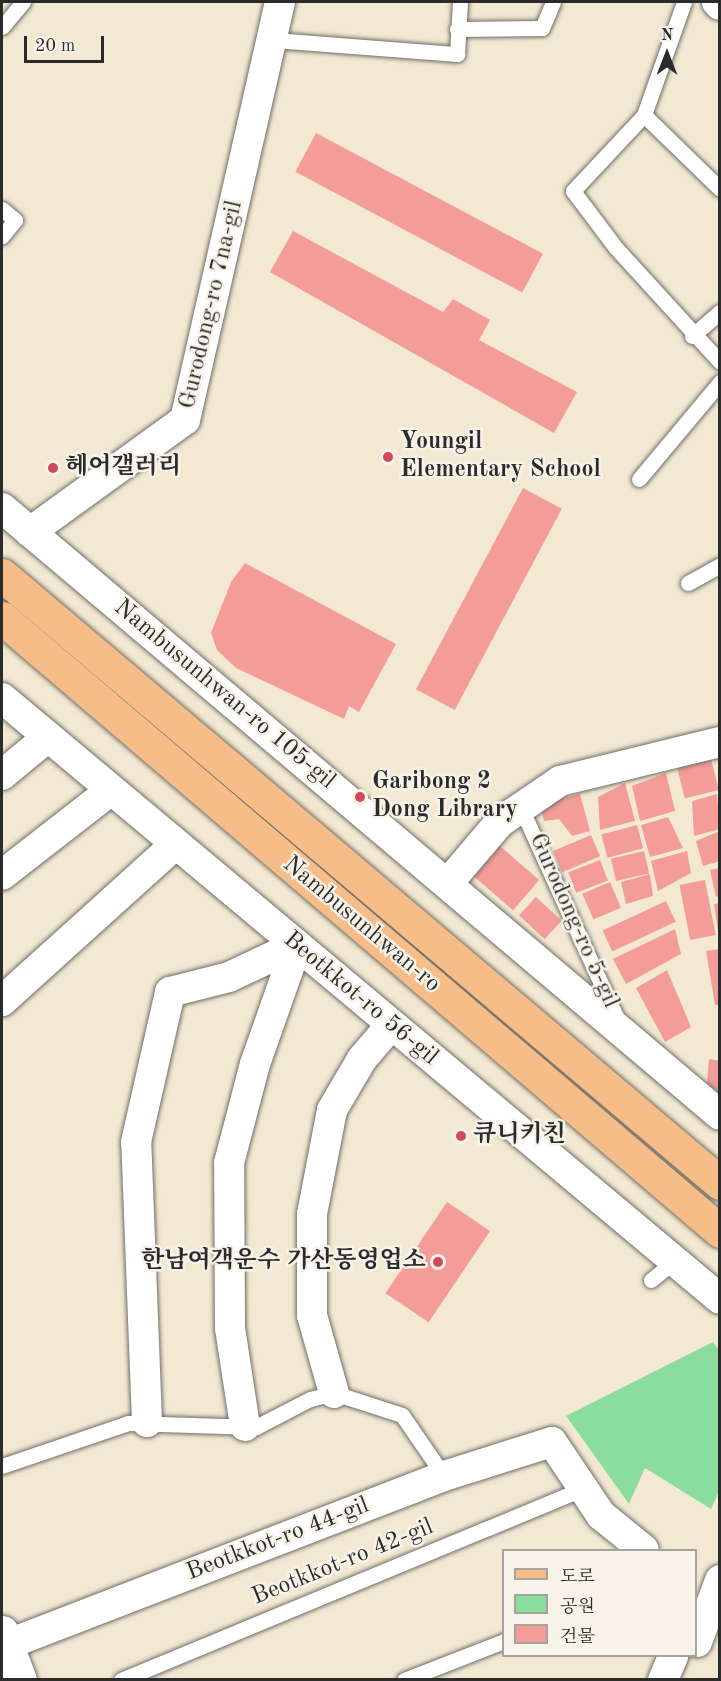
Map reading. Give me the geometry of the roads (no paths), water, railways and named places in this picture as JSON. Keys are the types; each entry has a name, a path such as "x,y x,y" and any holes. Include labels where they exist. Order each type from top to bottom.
{"main road":[{"name":"Nambusunhwan-ro","path":"2,575 720,1183"},
{"name":"Nambusunhwan-ro","path":"2,618 720,1231"}],"street":[{"name":"Gurodong-ro 7na-gil","path":"30,532 185,420 274,40 280,2"},
{"name":"Nambusunhwan-ro 105-gil","path":"2,508 720,1115"},
{"name":"Beotkkot-ro 56-gil","path":"2,698 391,1025 662,1271 720,1299"},
{"path":"2,775 48,737"},
{"name":"Gurodong-ro 5-gil","path":"448,883 500,822 560,781 720,742"},
{"path":"2,875 111,790"},
{"path":"2,1001 176,844"},
{"path":"147,1422 136,1142 170,992 229,977 297,945"},
{"path":"245,1426 230,1329 229,1163 255,1064 297,945"},
{"path":"334,1393 312,1315 312,1214 332,1110 362,1059 391,1025"},
{"name":"Beotkkot-ro 44-gil","path":"4,1639 444,1476 552,1442 582,1489"},
{"path":"582,1489 601,1515 642,1549"},
{"path":"698,1634 720,1580"},
{"path":"4,1639 20,1680"},
{"path":"663,1680 680,1657"}],"lane":[{"path":"2,27 23,2"},
{"path":"274,40 456,54 460,2"},
{"path":"457,29 542,28 553,2"},
{"path":"684,2 644,115 573,191 692,336 720,362"},
{"path":"644,115 720,189"},
{"path":"2,209 15,220 2,236"},
{"path":"692,336 720,312"},
{"path":"639,479 720,382"},
{"path":"688,583 720,565"},
{"name":"Gurodong-ro 5-gil","path":"521,808 624,1034"},
{"path":"2,1466 83,1434 147,1422 256,1427 334,1393 402,1415 444,1476"},
{"name":"Beotkkot-ro 42-gil","path":"121,1680 582,1489"},
{"path":"404,1680 502,1642"}],"place":[{"name":"Youngil Elementary School","path":"388,457"},
{"name":"헤어갤러리","path":"53,468"},
{"name":"Garibong 2 Dong Library","path":"360,797"},
{"name":"큐니키친","path":"461,1136"},
{"name":"한남여객운수 가산동영업소","path":"438,1262"}]}
